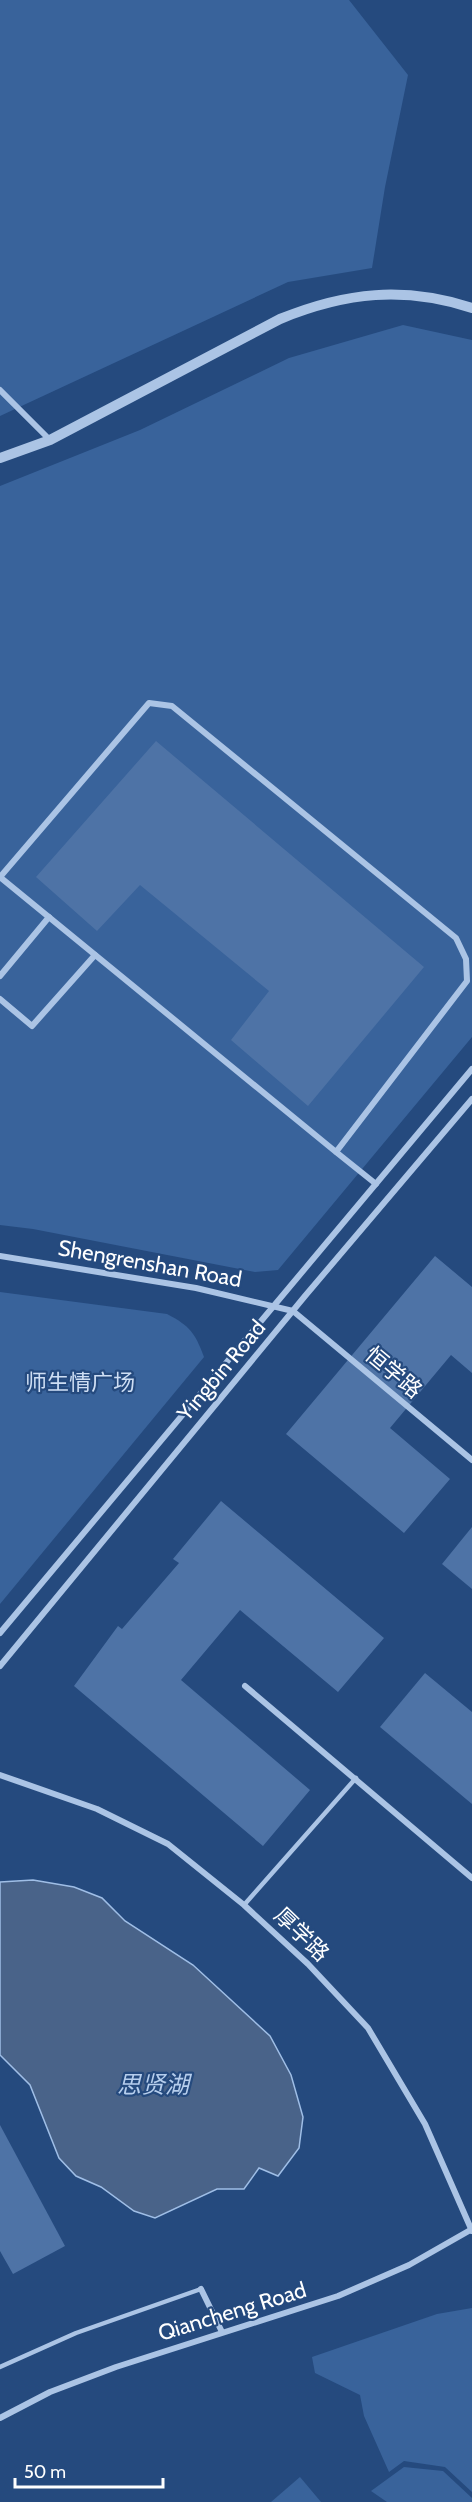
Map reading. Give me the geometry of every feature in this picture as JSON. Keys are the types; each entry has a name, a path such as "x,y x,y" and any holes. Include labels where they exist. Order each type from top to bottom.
{"street":[{"path":"0,458 50,440 280,320 314,306 354,296 377,294 432,296 472,308"},
{"path":"0,390 50,440"},
{"path":"336,1152 467,981 466,959 456,938 172,706 148,703 0,878 336,1152 376,1184"},
{"path":"0,976 48,917"},
{"path":"0,999 32,1026 95,955"},
{"name":"Yingbin Road","path":"0,1633 472,1069"},
{"name":"Yingbin Road","path":"0,1666 293,1311 472,1099"},
{"name":"Shengrenshan Road","path":"0,1256 196,1288 293,1311"},
{"name":"恒学路","path":"293,1311 472,1460"},
{"path":"245,1686 472,1878"},
{"name":"厚学路","path":"0,1775 97,1809 168,1844 244,1905 308,1964 368,2028 425,2124 472,2230"},
{"name":"Qiancheng Road","path":"0,2418 50,2392 116,2367 338,2296 409,2265 472,2230"},
{"path":"201,2289 222,2332"}],"lane":[{"path":"244,1905 356,1778"},
{"path":"0,2367 76,2333 201,2289"}],"green space":[{"path":"0,0 349,0 408,75 385,187 372,268 288,282 0,416"},
{"path":"403,325 472,340 472,1037 278,1270 255,1272 33,1229 0,1225 0,486 140,430 289,358"},
{"name":"师生情广场","path":"0,1292 167,1314 191,1331 204,1357 0,1604"},
{"path":"472,2308 472,2492 445,2467 404,2461 389,2472 364,2416 360,2395 315,2373 312,2357 437,2314"},
{"path":"404,2467 443,2471 472,2498 472,2502 387,2502 371,2491"},
{"path":"300,2477 321,2502 271,2502"}],"water":[{"name":"思贤湖","path":"33,1880 74,1887 102,1898 125,1921 193,1965 270,2036 291,2075 303,2117 299,2148 278,2176 259,2168 244,2189 217,2189 155,2218 134,2211 101,2187 76,2176 59,2158 30,2085 0,2055 0,1882"}],"building":[{"path":"156,741 424,967 308,1106 231,1040 269,991 140,885 97,931 36,877"},
{"path":"435,1256 472,1287 472,1373 451,1355 390,1428 450,1479 404,1533 286,1434"},
{"path":"221,1501 384,1638 338,1692 240,1610 181,1680 310,1790 263,1846 74,1686 118,1626 122,1629 179,1563 173,1559"},
{"path":"472,1527 472,1589 442,1564"},
{"path":"425,1673 472,1712 472,1804 380,1727"},
{"path":"0,2125 65,2246 13,2274 0,2251"}]}
